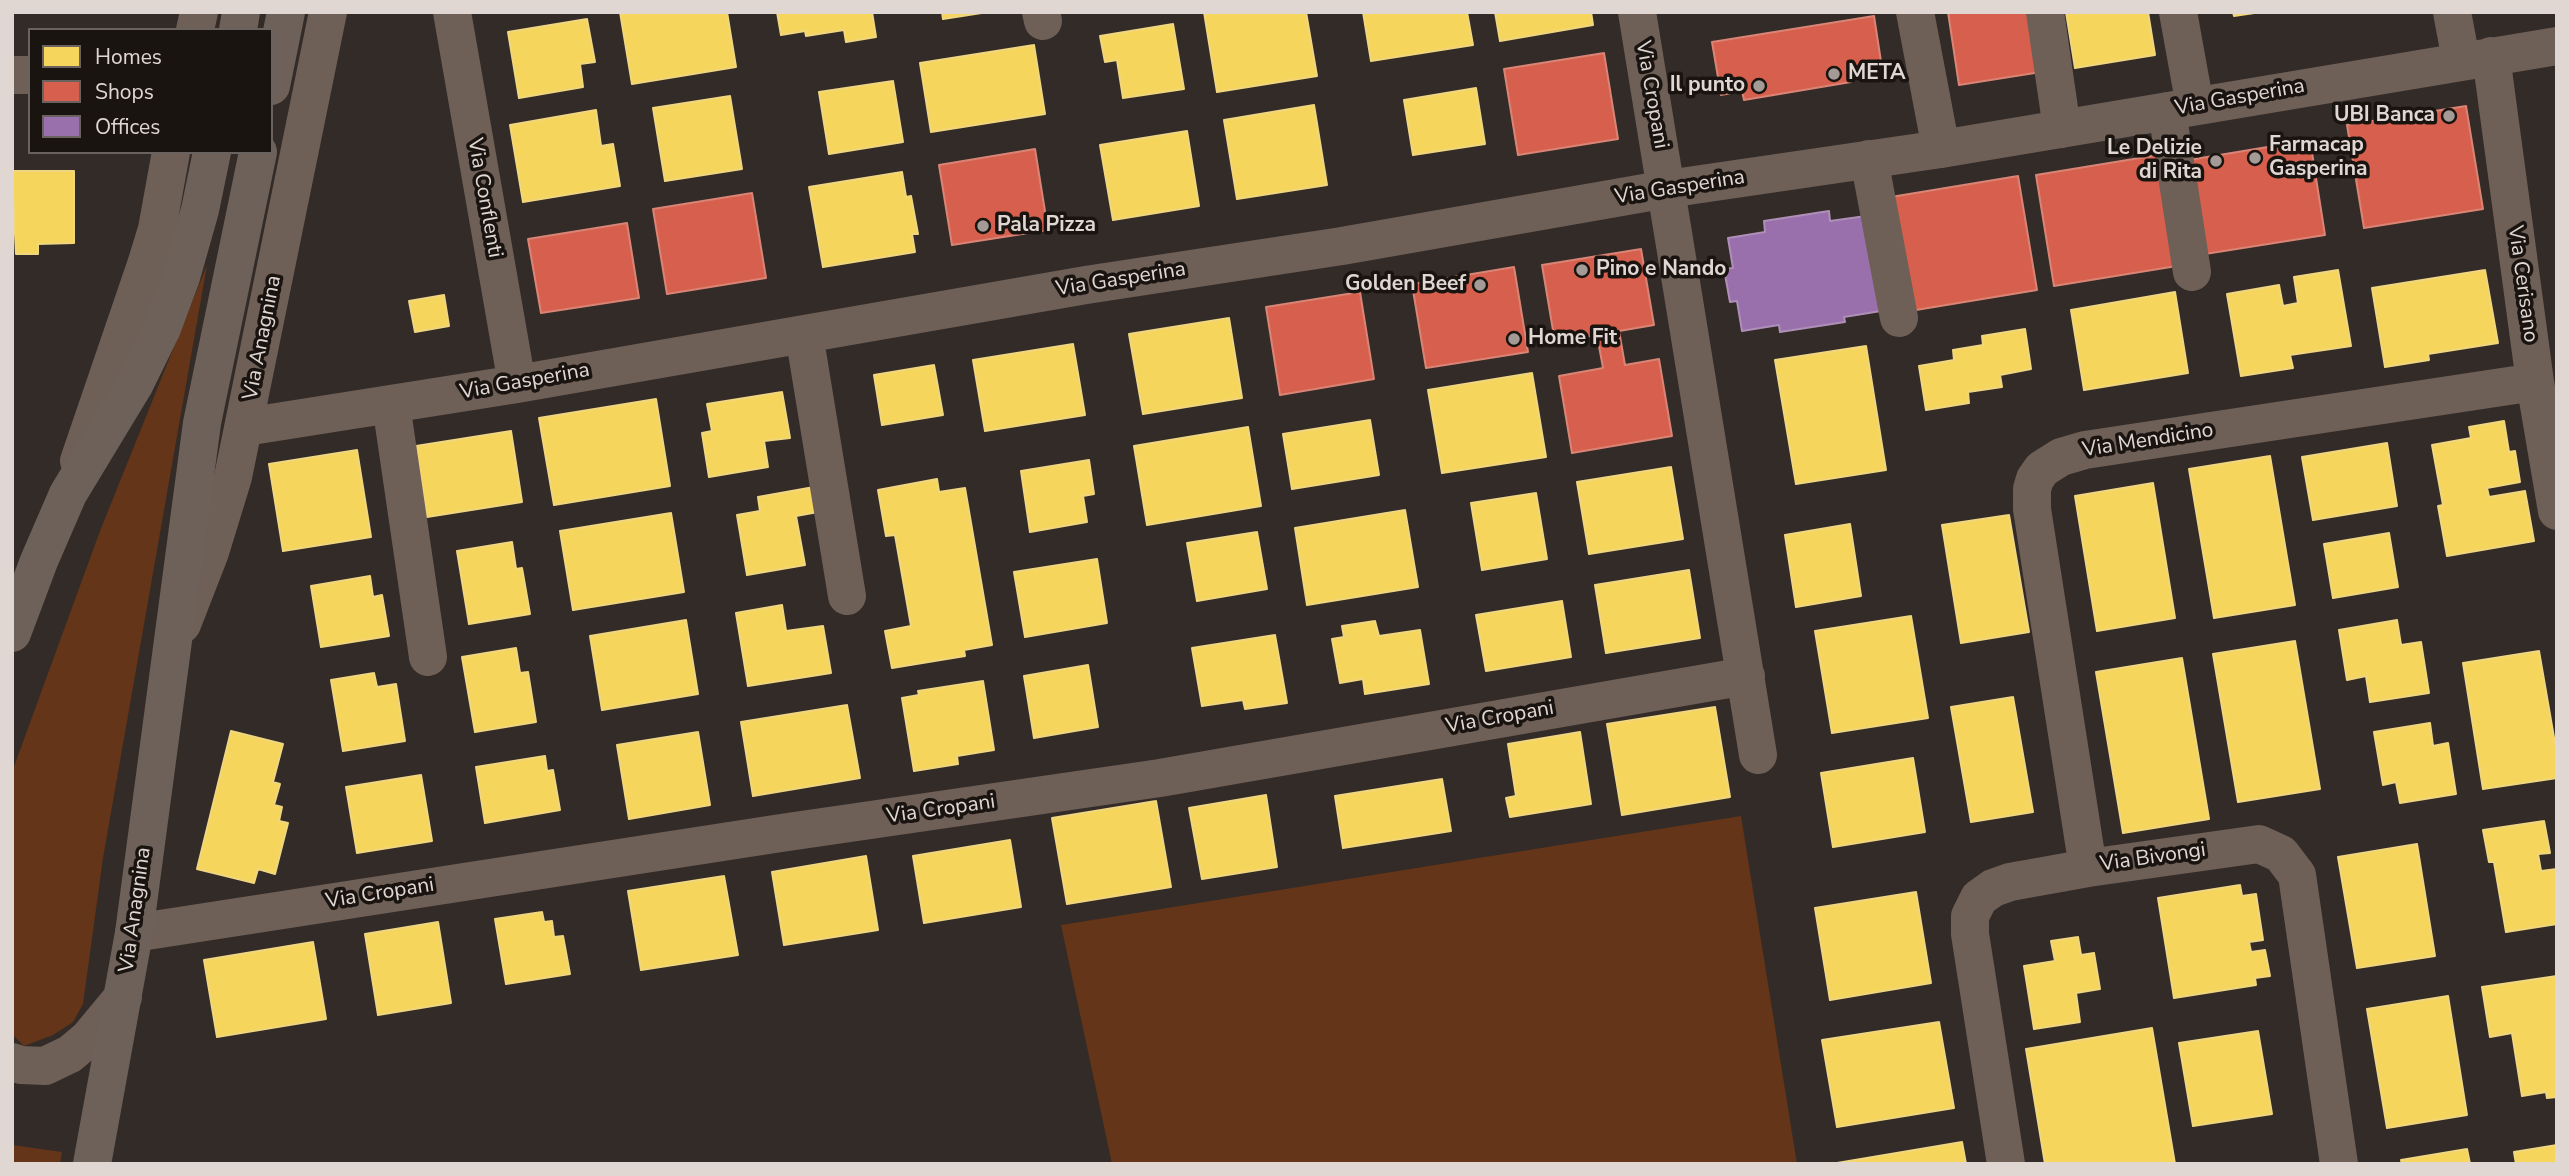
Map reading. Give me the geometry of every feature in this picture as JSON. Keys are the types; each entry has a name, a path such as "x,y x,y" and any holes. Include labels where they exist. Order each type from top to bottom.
{"main road":[{"path":"273,76 286,12"},
{"path":"12,633 68,494 134,386 162,328 181,276 200,209 212,154"},
{"name":"Via Anagnina","path":"92,1164 134,933 202,423 258,154"}],"street":[{"name":"Via Anagnina","path":"170,656 210,552 233,477 328,12"},
{"name":"Via Conflenti","path":"452,12 517,384"},
{"name":"Via Cropani","path":"1637,12 1758,755"},
{"path":"1915,12 1941,149"},
{"path":"2045,12 2062,129"},
{"path":"2178,12 2181,109 2192,272"},
{"name":"Via Cerisano","path":"2452,12 2476,58 2557,511"},
{"name":"Via Gasperina","path":"245,427 517,384 1086,285 1342,246 1667,189 1941,149 2557,46"},
{"path":"68,494 143,276 157,229 171,154"},
{"path":"1869,159 1899,318"},
{"path":"804,334 847,596"},
{"name":"Via Mendicino","path":"2088,868 2032,509 2032,489 2042,469 2061,457 2085,450 2535,382"},
{"path":"391,404 428,657"},
{"name":"Via Cropani","path":"134,933 1169,776 1746,676"},
{"name":"Via Bivongi","path":"2006,1164 1970,934 1970,916 1979,898 1993,888 2088,868 2259,844 2274,849 2294,868 2299,882 2339,1164"},
{"path":"12,1062 45,1066 71,1054 89,1038 123,997"}],"shaded area":[{"path":"207,265 103,858 83,1004 73,1022 53,1035 24,1046 12,1034 12,772 100,531"},
{"path":"1741,816 1797,1164 1112,1164 1061,925"},
{"path":"12,1145 62,1152 60,1164 12,1164"}],"building: Homes":[{"path":"620,12 727,12 736,67 632,84"},
{"path":"777,12 872,12 876,37 846,42 844,30 806,36 805,31 781,35"},
{"path":"942,12 988,12 943,19"},
{"path":"1204,12 1306,12 1317,76 1217,92"},
{"path":"1363,12 1467,12 1473,45 1371,61"},
{"path":"1495,12 1591,12 1593,25 1500,41"},
{"path":"2066,12 2148,12 2155,55 2075,68"},
{"path":"2233,12 2261,12 2234,16"},
{"path":"587,19 595,62 580,64 583,87 519,98 508,32"},
{"path":"1173,24 1184,89 1123,98 1117,60 1105,62 1100,36"},
{"path":"1034,45 1045,114 931,132 920,63"},
{"path":"893,81 903,142 829,154 819,92"},
{"path":"1476,88 1485,144 1413,155 1404,100"},
{"path":"730,96 742,169 665,181 653,108"},
{"path":"1314,105 1327,185 1237,199 1224,120"},
{"path":"596,110 601,146 613,144 620,186 523,202 510,125"},
{"path":"1187,131 1199,206 1113,220 1100,145"},
{"path":"12,171 74,171 74,243 38,244 38,254 16,254"},
{"path":"902,172 906,197 911,196 918,234 912,234 915,252 823,267 809,187"},
{"path":"2338,270 2351,346 2290,355 2293,368 2241,376 2227,294 2279,285 2283,306 2298,303 2294,277"},
{"path":"2485,270 2498,343 2428,354 2429,360 2385,367 2372,288"},
{"path":"2175,292 2188,373 2084,390 2071,310"},
{"path":"444,295 449,326 415,332 409,301"},
{"path":"1229,318 1242,398 1143,414 1129,334"},
{"path":"2025,329 2031,369 2000,375 2002,387 1968,392 1969,403 1926,410 1919,366 1954,360 1953,350 1983,345 1982,336"},
{"path":"1073,344 1085,415 985,431 973,360"},
{"path":"1866,346 1886,470 1796,484 1775,360"},
{"path":"934,365 943,415 882,425 874,375"},
{"path":"1532,373 1546,457 1442,473 1428,390"},
{"path":"782,392 790,438 764,441 768,467 709,477 702,433 712,431 707,404"},
{"path":"656,399 670,486 554,505 539,418"},
{"path":"1370,420 1379,475 1292,489 1283,434"},
{"path":"2504,421 2509,452 2515,451 2520,482 2487,488 2489,497 2525,491 2534,541 2447,556 2438,506 2443,505 2432,445 2471,438 2469,427"},
{"path":"1248,427 1261,506 1147,525 1134,446"},
{"path":"511,431 522,502 427,517 416,446"},
{"path":"2387,443 2397,506 2313,520 2302,457"},
{"path":"357,450 371,537 283,551 269,464"},
{"path":"2270,456 2295,605 2214,618 2189,469"},
{"path":"1089,460 1094,494 1083,496 1087,522 1030,532 1021,471"},
{"path":"1671,467 1683,539 1589,554 1577,482"},
{"path":"937,479 939,492 965,488 992,645 964,650 965,656 892,668 885,631 911,626 895,535 886,536 878,490"},
{"path":"2153,483 2175,618 2097,631 2075,496"},
{"path":"814,487 818,512 796,516 805,565 747,575 737,515 760,511 758,497"},
{"path":"1536,493 1547,559 1482,570 1471,503"},
{"path":"1405,510 1418,587 1307,605 1295,528"},
{"path":"671,513 684,592 573,610 560,531"},
{"path":"2009,515 2029,632 1961,643 1942,525"},
{"path":"1850,524 1861,596 1796,607 1785,535"},
{"path":"1257,532 1267,589 1197,601 1187,543"},
{"path":"2389,533 2398,587 2333,598 2324,544"},
{"path":"512,542 516,569 522,568 530,614 469,624 457,551"},
{"path":"1097,559 1107,623 1025,637 1014,572"},
{"path":"1689,570 1700,638 1606,653 1595,585"},
{"path":"370,576 373,597 382,595 389,636 321,647 311,586"},
{"path":"1562,601 1571,657 1486,671 1476,615"},
{"path":"782,605 786,631 823,626 831,673 748,686 736,613"},
{"path":"1911,616 1928,718 1832,733 1815,631"},
{"path":"686,620 698,694 602,710 590,636"},
{"path":"2397,620 2401,645 2421,642 2429,693 2370,702 2366,676 2347,680 2339,630"},
{"path":"1375,621 1379,636 1420,630 1429,684 1365,694 1363,679 1340,683 1332,639 1344,637 1342,626"},
{"path":"1275,635 1287,703 1245,709 1243,700 1202,706 1192,648"},
{"path":"2295,641 2320,789 2238,802 2213,654"},
{"path":"516,648 520,673 528,672 536,722 475,732 462,657"},
{"path":"2539,651 2557,755 2557,778 2483,789 2463,663"},
{"path":"2182,658 2209,819 2123,833 2096,672"},
{"path":"1088,665 1098,727 1034,738 1024,676"},
{"path":"374,673 377,687 396,684 405,741 343,751 331,680"},
{"path":"983,681 994,750 957,756 958,764 914,771 902,698 919,695 918,691"},
{"path":"2013,697 2033,812 1971,822 1951,707"},
{"path":"847,705 860,778 753,796 741,722"},
{"path":"1715,707 1730,797 1622,815 1607,724"},
{"path":"2430,723 2433,746 2448,743 2456,794 2400,803 2396,782 2383,785 2374,732"},
{"path":"231,731 283,744 273,782 280,784 274,805 282,807 279,821 288,823 275,874 258,869 254,883 197,869"},
{"path":"698,732 710,805 629,819 617,745"},
{"path":"1580,732 1591,804 1510,817 1506,798 1516,796 1508,744"},
{"path":"545,756 547,771 553,770 560,810 485,823 476,767"},
{"path":"1913,758 1925,832 1833,847 1821,773"},
{"path":"421,775 432,841 357,853 346,787"},
{"path":"1442,779 1451,831 1343,848 1335,796"},
{"path":"1266,795 1277,867 1202,879 1189,808"},
{"path":"1156,801 1171,887 1067,904 1052,818"},
{"path":"2544,821 2550,853 2538,854 2541,871 2557,869 2557,924 2506,932 2494,862 2489,862 2483,830"},
{"path":"1010,840 1021,907 924,923 913,856"},
{"path":"2417,844 2435,956 2357,968 2338,857"},
{"path":"866,856 878,930 784,945 772,872"},
{"path":"724,876 738,955 641,970 628,891"},
{"path":"2240,885 2242,896 2256,894 2263,940 2249,942 2251,952 2265,950 2270,976 2255,978 2256,985 2174,998 2158,898"},
{"path":"1916,892 1931,983 1830,1000 1815,908"},
{"path":"542,912 544,922 552,921 554,937 563,936 570,974 506,984 495,919"},
{"path":"438,922 451,1003 378,1015 365,934"},
{"path":"2078,937 2081,955 2094,953 2100,989 2076,993 2080,1022 2034,1029 2024,966 2055,961 2051,941"},
{"path":"313,942 326,1019 217,1037 204,960"},
{"path":"2557,976 2557,1097 2547,1098 2546,1092 2522,1096 2512,1033 2490,1037 2482,987"},
{"path":"2448,996 2467,1115 2387,1128 2367,1009"},
{"path":"1939,1022 1954,1108 1837,1127 1822,1040"},
{"path":"2152,1028 2175,1164 2045,1164 2026,1049"},
{"path":"2258,1031 2272,1114 2193,1126 2179,1043"},
{"path":"1962,1142 1966,1164 1831,1164"},
{"path":"2557,1145 2557,1164 2516,1164 2514,1152"},
{"path":"2467,1149 2470,1164 2402,1164 2401,1160"}],"building: Shops":[{"path":"1948,12 2031,12 2041,72 1959,85"},
{"path":"1874,16 1882,68 1849,74 1851,82 1744,100 1742,91 1721,95 1712,42"},
{"path":"1604,53 1618,139 1518,155 1504,69"},
{"path":"2466,106 2483,209 2364,228 2347,125"},
{"path":"2310,140 2325,235 2205,254 2189,160"},
{"path":"1035,149 1048,230 952,245 939,165"},
{"path":"2164,154 2183,265 2054,286 2036,175"},
{"path":"2018,176 2037,290 1910,311 1891,197"},
{"path":"752,193 766,278 667,294 653,209"},
{"path":"627,223 639,298 541,313 528,239"},
{"path":"1641,249 1654,325 1619,331 1625,365 1659,359 1672,436 1572,453 1559,376 1603,368 1597,335 1555,342 1542,265"},
{"path":"1514,267 1528,352 1426,368 1412,284"},
{"path":"1360,292 1374,379 1280,395 1266,307"}],"building: Offices":[{"path":"1829,211 1830,221 1866,216 1881,311 1844,317 1845,322 1780,332 1779,325 1742,331 1737,301 1730,302 1724,269 1733,268 1728,238 1765,232 1764,221"}],"place":[{"name":"META","path":"1834,74"},
{"name":"Il punto","path":"1759,86"},
{"name":"UBI Banca","path":"2449,116"},
{"name":"Farmacap Gasperina","path":"2255,158"},
{"name":"Le Delizie di Rita","path":"2216,161"},
{"name":"Pala Pizza","path":"983,226"},
{"name":"Pino e Nando","path":"1582,270"},
{"name":"Golden Beef","path":"1480,285"},
{"name":"Home Fit","path":"1514,339"}]}
